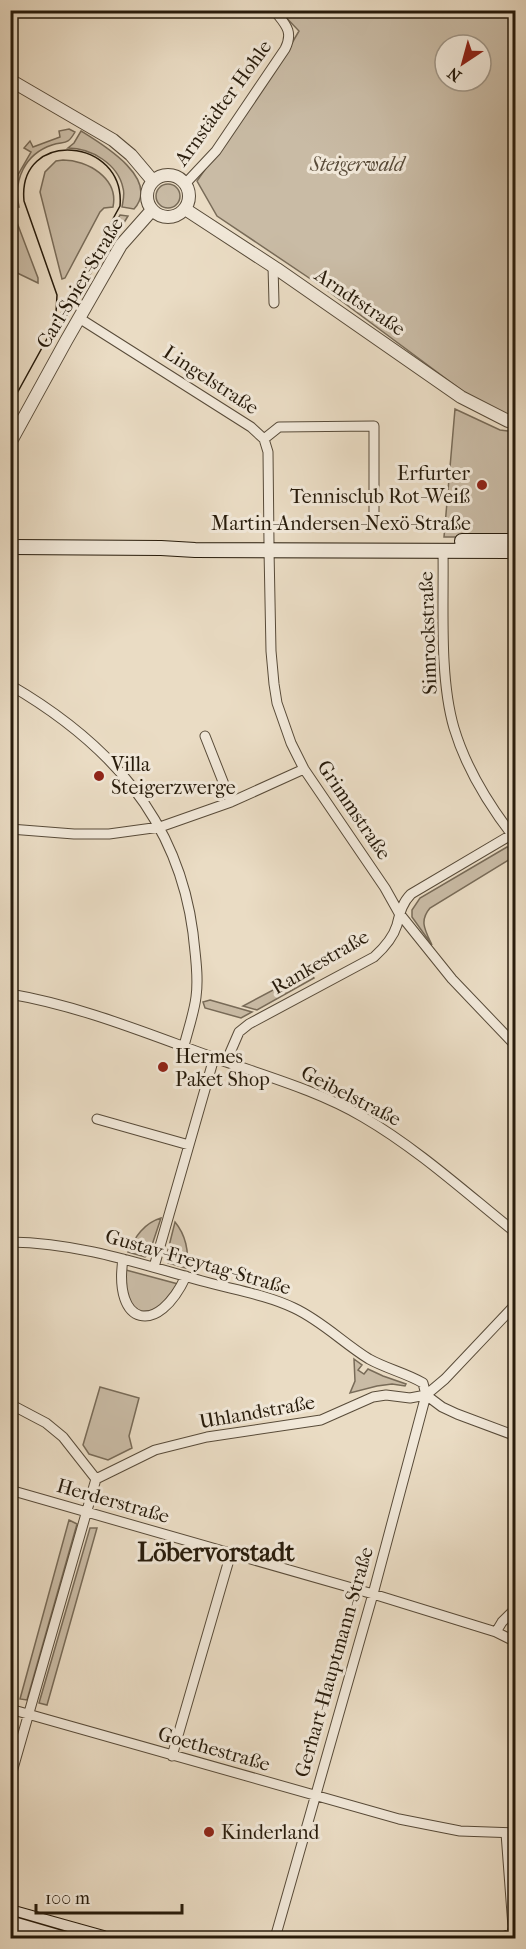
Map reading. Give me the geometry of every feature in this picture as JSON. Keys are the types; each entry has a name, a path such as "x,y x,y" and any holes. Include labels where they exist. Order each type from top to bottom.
{"main road":[{"name":"Martin-Andersen-Nexö-Straße","path":"269,546 516,541"},
{"name":"Martin-Andersen-Nexö-Straße","path":"10,548 166,548 197,543 443,551 516,551"},
{"path":"10,1912 103,1938"},
{"path":"10,1924 57,1938"}],"street":[{"name":"Arnstädter Hohle","path":"185,184 216,151 285,49 290,32 274,10"},
{"path":"10,80 113,140 131,155 153,181"},
{"path":"160,176 172,176 179,178 185,184 189,197 185,209 178,215 164,218 152,210 146,196 153,181 160,176"},
{"name":"Arndtstraße","path":"185,209 275,268 461,397 516,423"},
{"name":"Carl-Spier-Straße","path":"10,442 121,245 152,210"},
{"path":"274,303 275,268"},
{"name":"Lingelstraße","path":"79,318 251,426 264,439 268,452 269,546"},
{"path":"264,439 279,427 374,426 374,524"},
{"name":"Grimmstraße","path":"269,546 271,651 274,684 284,725 304,769 385,888 399,913 452,979 516,1046"},
{"name":"Simrockstraße","path":"443,551 445,675 453,726 477,782 514,836"},
{"path":"11,686 76,729 101,750 125,776 160,827 189,908 198,974 196,1001 184,1046"},
{"path":"205,736 231,802"},
{"path":"10,829 109,834 160,827 231,802 304,769"},
{"name":"Rankestraße","path":"226,1062 239,1032 249,1024 374,957 392,936 399,913 406,898 411,894 514,836"},
{"name":"Geibelstraße","path":"10,994 86,1013 313,1093 363,1117 404,1143 516,1233"},
{"path":"154,1267 214,1058"},
{"path":"97,1119 189,1145"},
{"name":"Gustav-Freytag-Straße","path":"10,1242 61,1245 123,1259 291,1306 329,1328 370,1359 387,1368 412,1376 423,1383 426,1395 442,1407 516,1436"},
{"path":"123,1259 121,1273 123,1295 126,1303 136,1313 148,1316 159,1313 179,1289 186,1276"},
{"path":"426,1395 516,1304"},
{"name":"Uhlandstraße","path":"96,1479 155,1450 207,1437 321,1420 373,1397 386,1395 410,1398 426,1395"},
{"name":"Gerhart-Hauptmann-Straße","path":"275,1938 373,1594 426,1395"},
{"path":"10,1404 46,1423 63,1437 96,1479 10,1779"},
{"name":"Herderstraße","path":"10,1490 373,1594 496,1632 516,1642"},
{"path":"172,1756 231,1553"},
{"path":"496,1632 516,1608"},
{"name":"Goethestraße","path":"10,1709 399,1819 460,1831 511,1833"},
{"path":"501,1938 512,1933 513,1927 511,1833"}],"green space":[{"name":"Steigerwald","path":"280,11 515,11 515,419 468,395 324,288 217,216 197,181 285,55 299,31"},
{"path":"69,129 75,132 68,141 43,149 28,161 20,178 19,207 17,207 11,201 11,187 31,152 24,148 30,141 33,147 60,137 59,131"},
{"path":"81,131 114,153 135,175 140,186 140,198 134,209 122,207 123,188 116,172 109,165 94,154 68,148"},
{"path":"63,160 91,167 106,179 114,197 113,207 104,208 100,212 65,278 62,279 40,192 45,172 56,161"},
{"path":"168,184 177,187 180,196 177,205 168,208 159,205 156,196 159,187"},
{"path":"10,210 13,212 38,283 11,270"},
{"path":"120,215 128,216 111,244 108,243 61,326 58,324"},
{"name":"Erfurter Tennisclub Rot-Weiß","path":"455,409 500,430 515,432 515,537 444,537"},
{"path":"507,847 515,852 515,856 430,908 424,921 425,930 432,945 412,917 412,910 420,898"},
{"path":"309,971 314,978 257,1010 243,1006"},
{"path":"210,1000 252,1012 241,1018 205,1008 203,1002"},
{"path":"161,1218 149,1254 145,1257 128,1252 141,1231 150,1223"},
{"path":"175,1222 186,1243 186,1268 168,1263 166,1258"},
{"path":"126,1270 178,1284 157,1310 139,1312 128,1298"},
{"path":"354,1359 362,1365 358,1370 364,1374 368,1369 406,1384 405,1386 392,1384 350,1393 355,1381"},
{"path":"100,1387 139,1398 129,1436 132,1448 108,1460 89,1454 83,1445"},
{"path":"69,1520 77,1524 27,1700 20,1699"},
{"path":"90,1528 97,1528 47,1705 39,1703"}],"tram line":[{"path":"10,406 120,206 117,183 107,166 90,155 72,150 53,152 37,161 26,177 24,201 57,295 56,313 52,322"},
{"path":"10,1915 89,1938"}],"place":[{"name":"Erfurter Tennisclub Rot-Weiß","path":"482,485"},
{"name":"Villa Steigerzwerge","path":"99,776"},
{"name":"Hermes Paket Shop","path":"163,1067"},
{"name":"Kinderland","path":"209,1832"}],"district":[{"name":"Löbervorstadt","path":"216,1552"}]}
